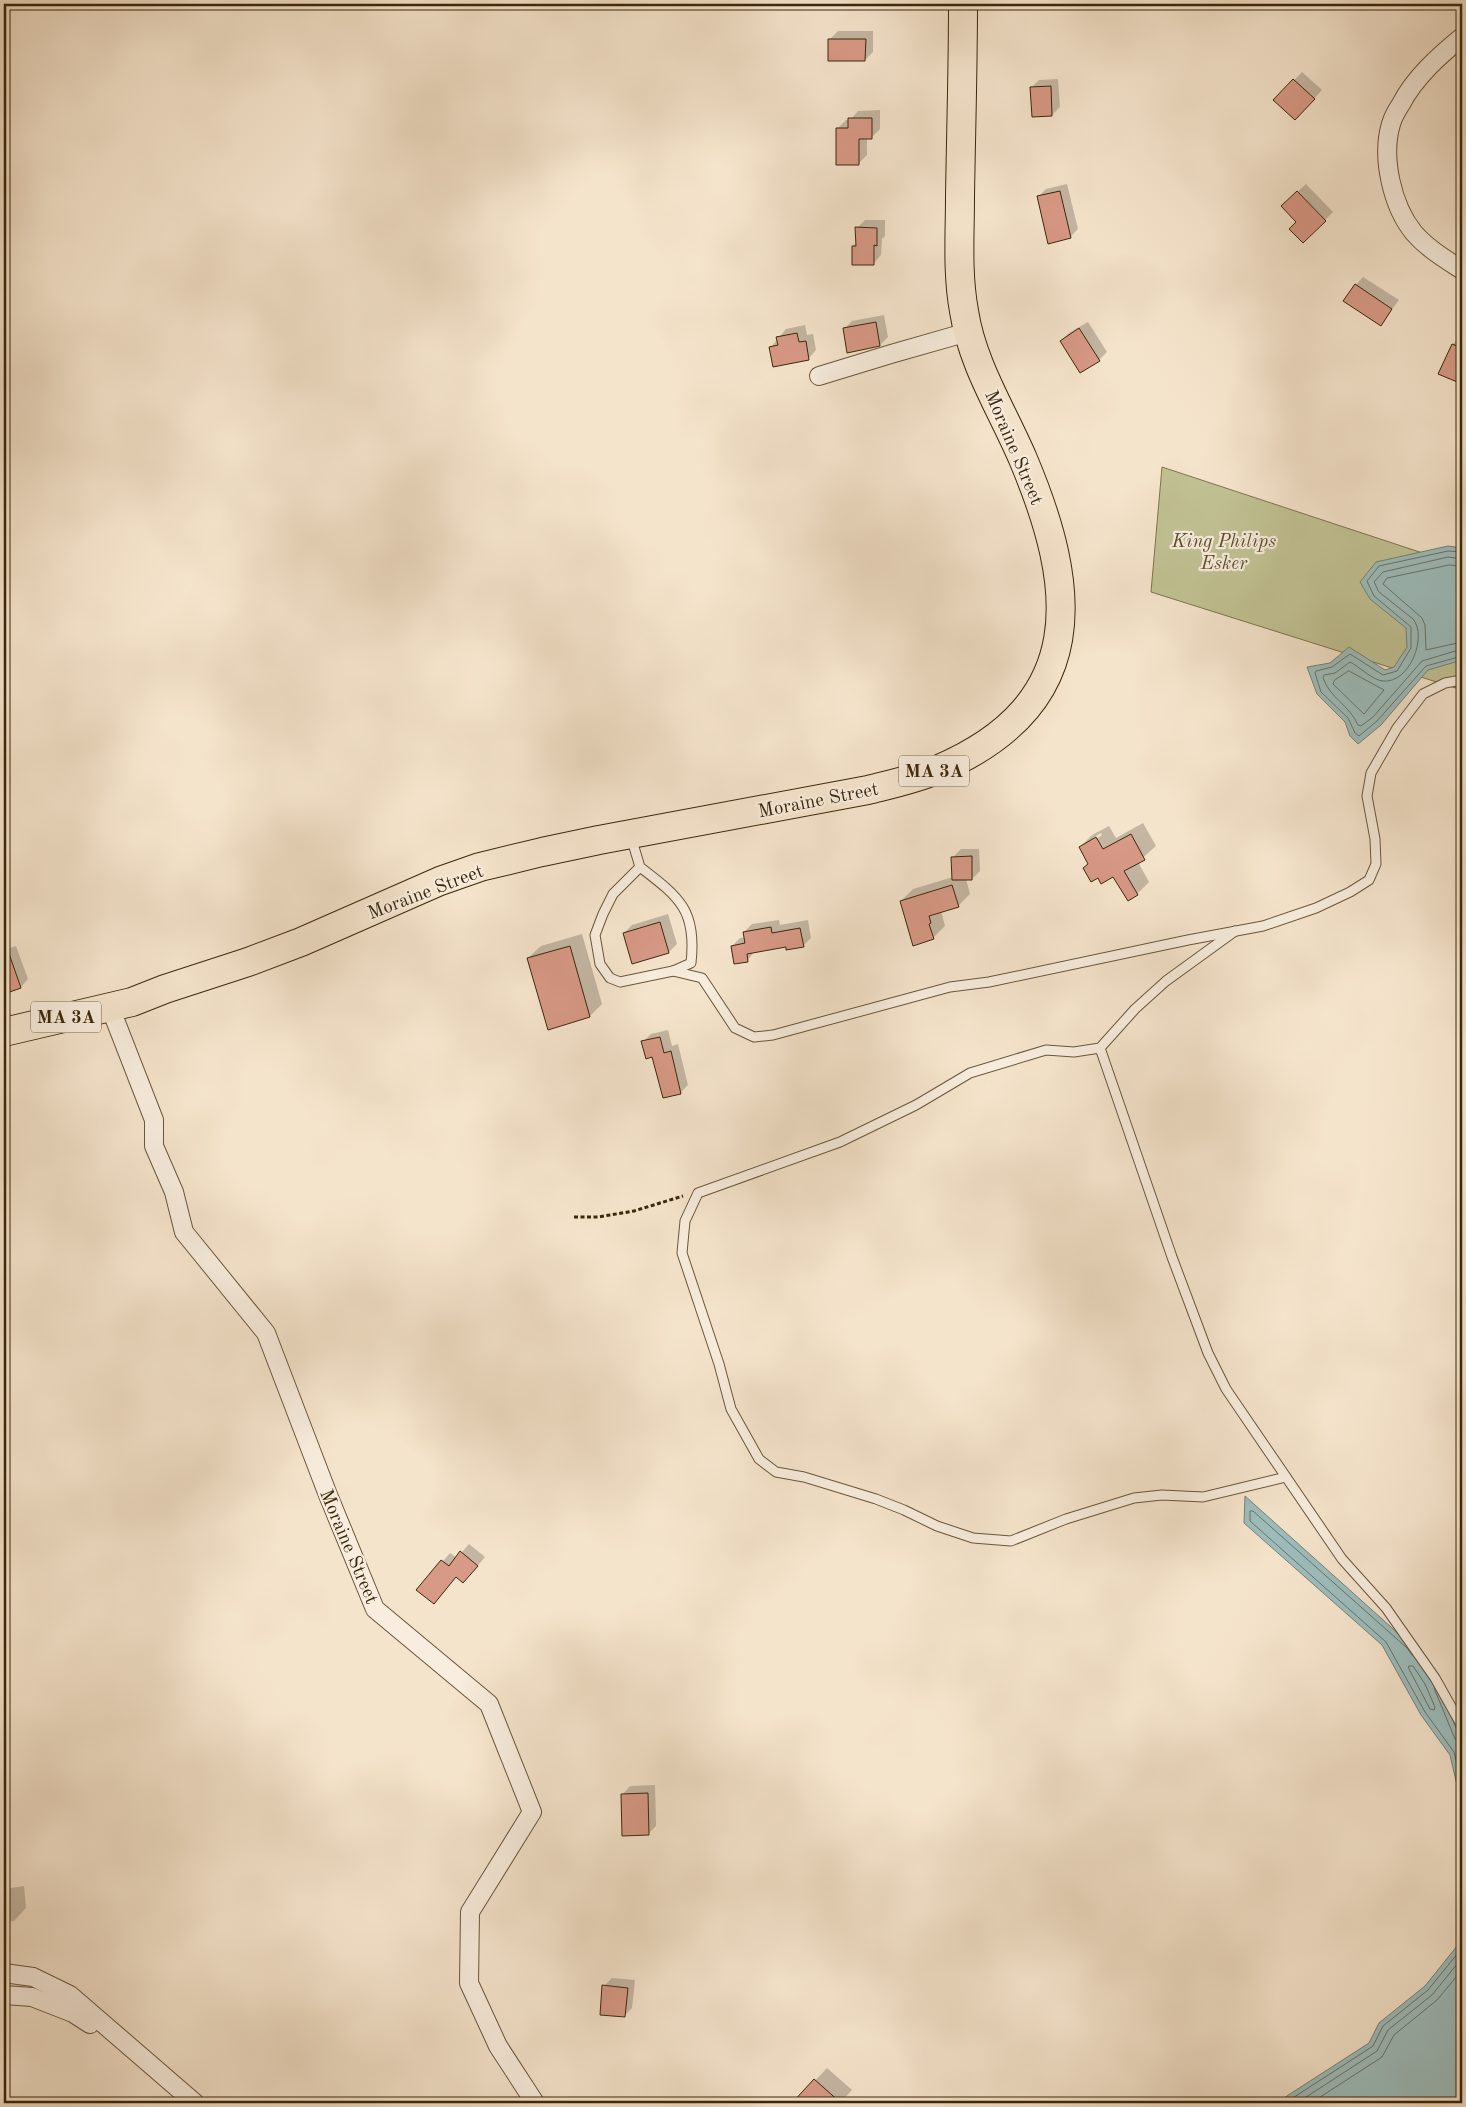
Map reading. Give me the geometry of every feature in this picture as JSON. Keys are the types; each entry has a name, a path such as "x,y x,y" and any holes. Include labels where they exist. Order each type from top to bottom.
{"main road":[{"name":"Moraine Street","path":"119,1005 301,942 440,880 480,867 630,834 868,790 937,770 963,758 995,737 1027,708 1041,688 1058,647 1061,595 1059,570 1044,513 1023,460 991,392 968,332 963,309 960,245 963,4"},
{"name":"MA 3A","path":"4,1032 119,1005"}],"street":[{"path":"1462,37 1421,74 1401,102 1391,125 1387,153 1394,190 1401,212 1414,232 1433,251 1462,270"},
{"path":"820,376 968,332"},
{"name":"Moraine Street","path":"119,1005 154,1120 154,1146 174,1192 184,1232 266,1334 328,1495 375,1609 489,1704 532,1812 470,1912 469,1983 498,2046 535,2103"},
{"path":"4,1973 33,1977 70,1995 146,2063 195,2103"},
{"path":"4,1995 32,1997 73,2013 146,2063"}],"lane":[{"path":"673,971 702,978 735,1028 754,1037 773,1035 950,987 989,982 1262,926 1316,908 1350,892 1368,880 1376,864 1376,839 1368,796 1371,772 1397,728 1423,694 1446,683 1462,680"},
{"path":"630,834 640,868 673,892 689,916 693,945 691,963 673,971 620,982 610,978 600,964 595,935 613,894 640,868"},
{"path":"1235,931 1166,981 1135,1009 1100,1048 1074,1052 1046,1050 970,1074 916,1105 840,1142 698,1193 685,1221 682,1253 719,1364 731,1409 759,1459 776,1472 804,1477 876,1499 936,1526 973,1538 1011,1541 1066,1519 1134,1498 1162,1495 1203,1497 1286,1477"},
{"path":"1100,1048 1169,1249 1208,1353 1226,1389 1342,1558 1386,1608 1435,1678 1462,1726"}],"path":[{"path":"574,1217 598,1217 634,1211 698,1193"}],"green space":[{"name":"King Philips Esker","path":"1162,467 1462,566 1462,690 1151,592"}],"water":[{"path":"1448,546 1462,548 1462,660 1428,670 1381,725 1358,744 1350,736 1345,722 1317,694 1307,667 1330,663 1349,647 1385,670 1394,667 1407,647 1406,628 1370,599 1360,582 1376,562"},
{"path":"1245,1496 1411,1645 1435,1678 1462,1742 1462,1847 1460,1798 1450,1755 1421,1715 1382,1645 1244,1523"},
{"path":"1462,1940 1462,2103 1276,2103 1369,2043 1379,2023 1425,1986"}],"building":[{"path":"828,39 866,39 865,61 828,61"},
{"path":"1293,79 1315,99 1295,120 1273,100"},
{"path":"1051,86 1052,116 1032,117 1030,87"},
{"path":"848,118 872,118 872,139 859,139 859,165 836,165 836,128 848,128"},
{"path":"1060,191 1071,238 1048,244 1037,196"},
{"path":"1297,191 1326,221 1303,243 1289,229 1296,222 1281,206"},
{"path":"855,227 877,228 877,246 874,245 874,265 852,265 852,246 856,246"},
{"path":"1355,284 1392,309 1381,326 1343,301"},
{"path":"876,322 880,346 847,353 843,328"},
{"path":"1079,328 1100,361 1080,373 1060,341"},
{"path":"797,333 799,342 806,341 809,360 773,367 769,347 778,345 776,337"},
{"path":"1452,344 1462,348 1462,384 1438,374"},
{"path":"1131,834 1145,860 1124,871 1138,895 1128,901 1113,877 1101,884 1098,878 1091,882 1083,868 1088,864 1079,847 1096,837 1103,849"},
{"path":"972,856 972,880 952,880 951,857"},
{"path":"952,885 959,907 929,916 931,923 929,924 934,939 913,946 900,901"},
{"path":"660,922 669,953 632,964 623,933"},
{"path":"771,927 772,933 800,928 804,947 786,950 786,947 747,954 748,962 734,964 731,946 745,943 743,932"},
{"path":"4,945 6,945 21,988 4,994"},
{"path":"570,946 590,1017 548,1030 527,958"},
{"path":"660,1037 664,1053 671,1051 681,1094 663,1098 652,1057 646,1059 641,1041"},
{"path":"460,1551 478,1566 463,1583 456,1577 434,1604 416,1590 441,1560 449,1566"},
{"path":"648,1793 649,1835 622,1836 621,1794"},
{"path":"602,1985 628,1988 625,2017 600,2015"},
{"path":"814,2079 841,2103 792,2103"}]}
